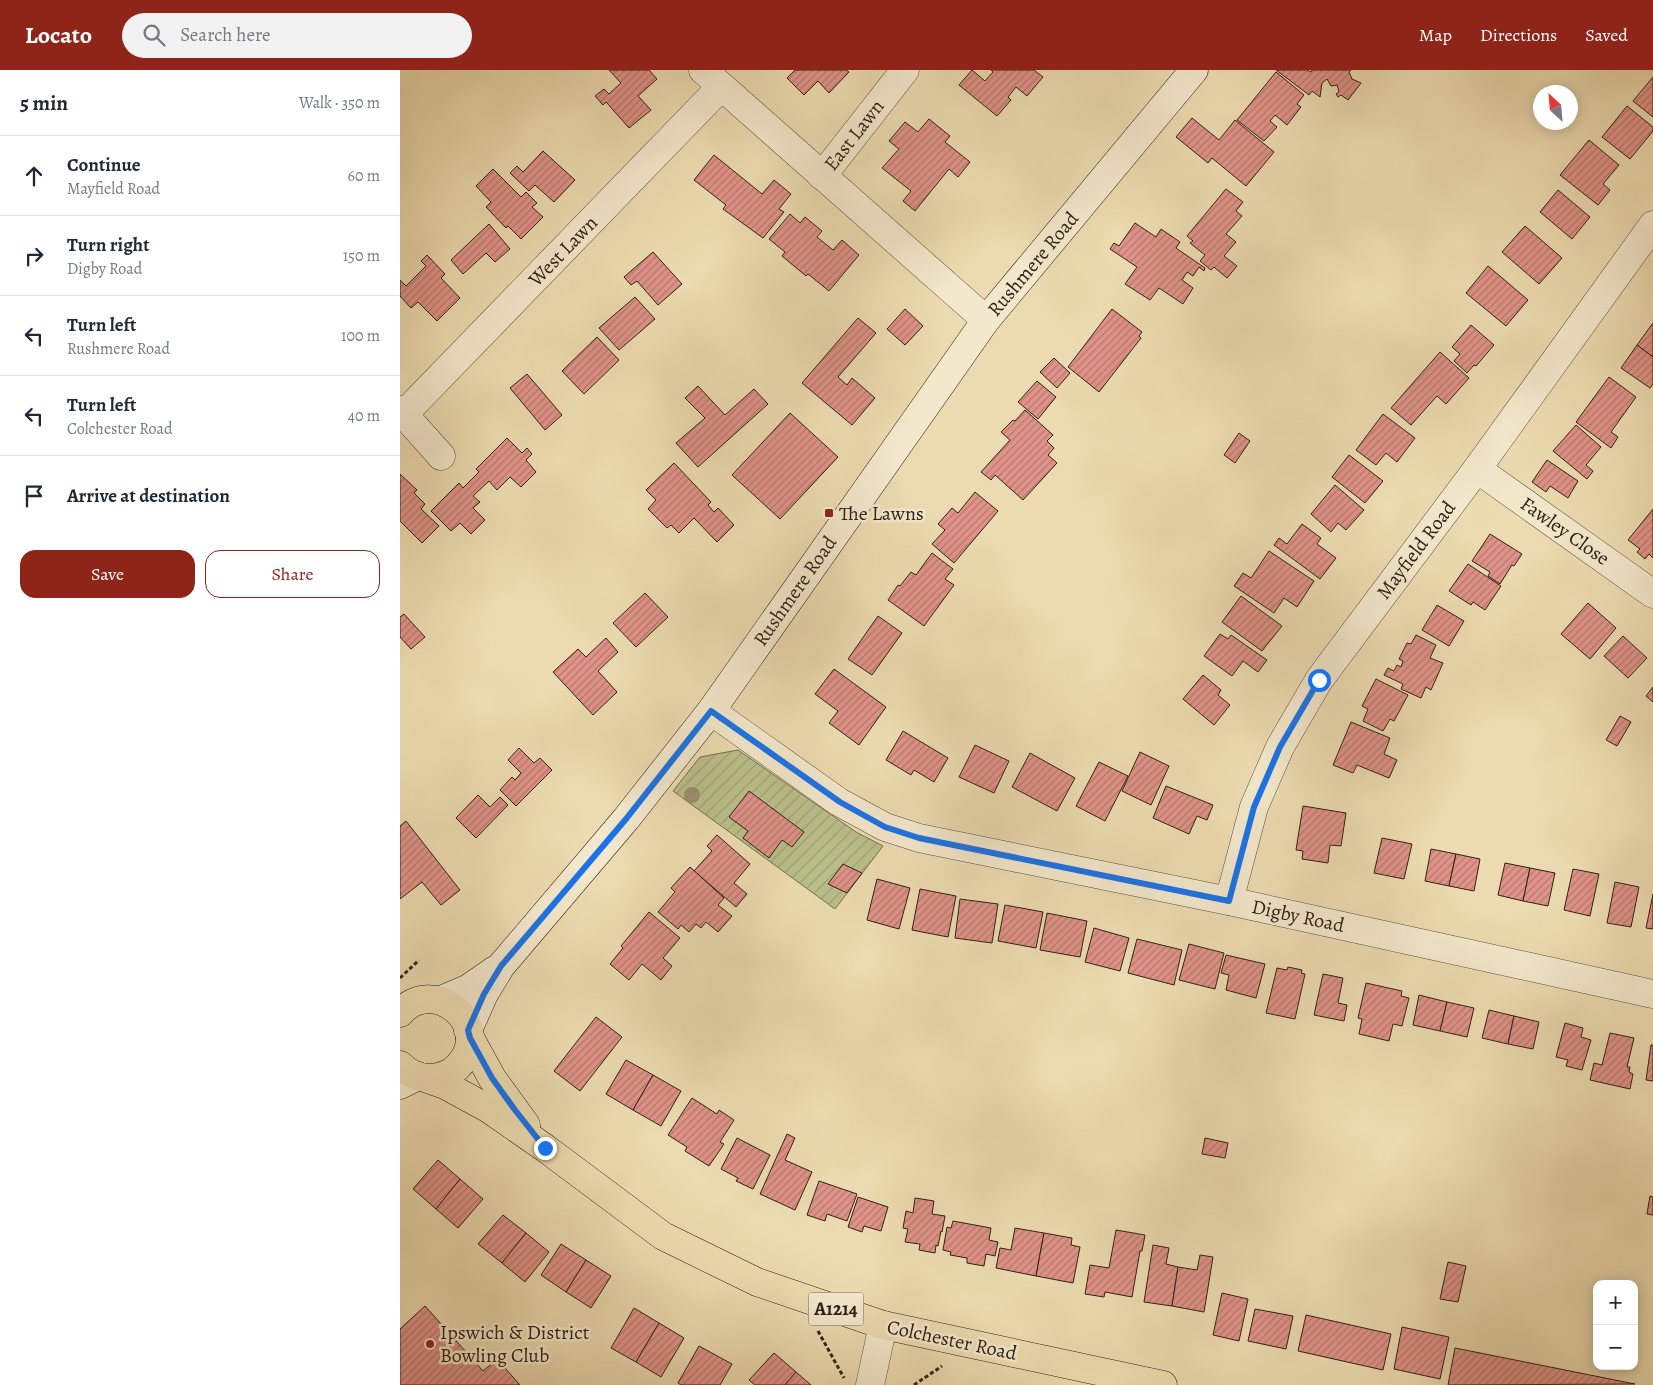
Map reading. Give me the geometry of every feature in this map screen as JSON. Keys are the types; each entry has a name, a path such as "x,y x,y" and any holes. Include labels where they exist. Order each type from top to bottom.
{"main road":[{"path":"400,984 433,1000"},
{"path":"400,1013 410,1004 433,1000"},
{"name":"Colchester Road","path":"433,1000 451,1005 459,1011 465,1020 479,1057 506,1098 545,1148"},
{"path":"411,1076 444,1076 452,1071 465,1057 469,1047 469,1034"},
{"name":"Colchester Road","path":"411,1076 445,1085 464,1094 545,1148 663,1236 757,1282 883,1326 1163,1385"}],"street":[{"name":"East Lawn","path":"822,176 905,70"},
{"name":"Rushmere Road","path":"469,1034 484,994 501,966 626,819 711,711 986,320 1194,70"},
{"path":"712,79 986,320"},
{"name":"West Lawn","path":"441,456 402,412 712,79"},
{"name":"Mayfield Road","path":"1229,901 1254,807 1280,747 1319,680 1477,469 1653,225"},
{"name":"Fawley Close","path":"1477,469 1653,594"},
{"name":"Digby Road","path":"711,711 840,802 885,827 919,838 1229,901 1653,994"},
{"name":"Rushmere Road","path":"433,1000 470,988 501,966"},
{"path":"870,1385 883,1326"}],"path":[{"path":"400,978 419,960"},
{"path":"816,1328 848,1385"},
{"path":"914,1385 943,1365"}],"green space":[{"path":"738,750 856,832 883,846 835,909 673,791 700,757"}],"building":[{"path":"609,70 649,70 657,79 638,96 651,110 629,128 606,102 603,105 595,96 604,89 609,94 621,83"},
{"path":"795,70 846,70 849,72 829,93 818,81 804,95 787,78"},
{"path":"972,70 985,81 993,72 991,70 1034,70 1043,77 1027,96 1016,87 1008,97 1011,100 997,116 959,85"},
{"path":"1276,70 1307,70 1311,72 1312,70 1351,70 1349,72 1352,79 1361,83 1348,100 1341,95 1338,97 1336,94 1339,92 1337,85 1331,86 1327,79 1322,83 1320,97 1312,91 1309,95"},
{"path":"1276,72 1304,95 1297,104 1301,107 1287,125 1275,115 1270,121 1277,127 1264,141 1237,120"},
{"path":"1653,77 1653,117 1633,101"},
{"path":"1627,106 1653,127 1653,131 1630,159 1602,137"},
{"path":"1192,118 1219,140 1235,120 1274,152 1246,186 1212,158 1208,163 1176,137"},
{"path":"929,119 950,136 945,142 970,162 958,177 949,169 915,211 903,201 911,191 882,168 899,149 889,141 905,122 918,132"},
{"path":"1589,140 1619,165 1603,184 1610,190 1598,205 1560,175"},
{"path":"543,151 575,180 554,202 535,185 529,191 510,173 517,166 523,172"},
{"path":"714,155 762,194 774,180 791,194 779,209 784,212 763,238 723,209 726,205 694,180"},
{"path":"493,169 521,197 526,192 537,203 532,207 543,217 521,239 508,226 506,228 486,207 491,202 476,186"},
{"path":"1226,189 1243,202 1236,211 1242,216 1226,234 1236,242 1224,256 1237,266 1227,278 1214,267 1211,270 1200,261 1205,255 1190,243 1193,241 1187,236"},
{"path":"1558,190 1590,217 1572,239 1540,212"},
{"path":"790,214 800,223 805,217 822,231 817,237 833,250 842,240 859,255 829,291 808,274 806,276 782,256 785,252 769,239"},
{"path":"1135,223 1156,237 1161,229 1180,242 1176,248 1205,268 1204,271 1199,267 1193,276 1187,272 1182,280 1193,288 1183,304 1159,288 1150,300 1125,284 1137,267 1110,249 1114,243 1119,246"},
{"path":"489,224 510,249 495,262 486,253 463,274 451,260"},
{"path":"1525,226 1562,258 1539,284 1502,252"},
{"path":"653,252 682,284 658,305 637,281 631,285 624,277"},
{"path":"427,255 445,274 441,278 460,298 437,321 418,302 411,308 400,296 400,280 406,286 426,266 421,261"},
{"path":"1488,266 1528,300 1506,326 1466,293"},
{"path":"635,297 655,319 619,350 599,328"},
{"path":"905,309 923,326 905,345 887,329"},
{"path":"1112,309 1142,332 1139,336 1141,338 1099,392 1068,367"},
{"path":"858,318 876,333 838,377 847,385 852,378 875,398 852,425 802,383"},
{"path":"1653,323 1653,357 1637,345"},
{"path":"1471,325 1494,345 1476,366 1474,365 1467,373 1454,361 1460,354 1452,347"},
{"path":"597,337 619,360 584,394 562,371"},
{"path":"1637,345 1653,357 1653,384 1650,388 1621,368"},
{"path":"1440,352 1469,378 1446,404 1437,396 1411,425 1391,408"},
{"path":"1054,358 1070,373 1057,388 1040,372"},
{"path":"527,374 562,415 545,430 510,388"},
{"path":"1609,377 1636,397 1611,432 1618,437 1611,448 1576,422"},
{"path":"1037,381 1056,397 1038,419 1018,402"},
{"path":"698,386 725,415 754,389 768,404 698,467 676,443 705,418 685,398"},
{"path":"1025,410 1053,435 1047,441 1054,448 1048,455 1057,463 1023,500 995,475 991,480 981,472 1010,440 1001,432"},
{"path":"790,413 838,457 780,519 732,475"},
{"path":"1383,414 1415,438 1397,462 1386,453 1376,465 1356,450"},
{"path":"1576,425 1601,447 1586,465 1593,471 1587,479 1553,451"},
{"path":"1239,433 1250,441 1235,463 1224,455"},
{"path":"507,438 522,453 527,448 532,454 526,460 536,472 521,487 510,477 497,490 489,481 473,496 480,502 473,508 485,520 471,534 460,523 451,531 431,511 459,483 463,488 479,472 476,469"},
{"path":"1349,455 1383,481 1365,503 1332,477"},
{"path":"1547,460 1578,481 1568,498 1550,486 1546,492 1532,482"},
{"path":"674,463 711,502 708,505 714,512 718,508 734,525 717,542 694,518 679,533 671,525 667,528 648,509 656,500 646,490"},
{"path":"400,474 417,490 414,493 425,504 421,509 439,526 422,543 400,521"},
{"path":"1335,485 1364,510 1346,530 1338,523 1331,532 1311,514"},
{"path":"975,492 998,511 954,563 932,544 945,530 938,524 952,508 958,513"},
{"path":"1653,509 1653,558 1649,554 1645,559 1637,552 1640,549 1628,540"},
{"path":"1302,524 1321,538 1317,544 1336,558 1320,579 1274,545 1279,538 1287,544"},
{"path":"1490,534 1522,554 1514,566 1512,565 1500,584 1488,576 1490,572 1472,561"},
{"path":"1269,551 1314,581 1297,607 1284,598 1274,613 1234,586 1243,573 1251,578"},
{"path":"932,553 953,569 945,579 954,585 924,626 888,600 898,585 900,586 911,572 916,575"},
{"path":"1468,564 1501,586 1485,610 1473,602 1471,605 1449,591"},
{"path":"645,593 668,617 636,647 613,623"},
{"path":"1241,596 1282,626 1262,651 1222,622"},
{"path":"1588,603 1616,628 1590,659 1561,634"},
{"path":"1437,605 1464,621 1449,646 1422,630"},
{"path":"404,614 425,637 411,649 400,637 400,617"},
{"path":"878,616 902,633 872,675 848,659"},
{"path":"1220,634 1228,639 1231,635 1267,660 1258,672 1243,661 1232,676 1204,656"},
{"path":"1416,635 1436,645 1430,658 1443,663 1431,690 1426,687 1421,698 1401,689 1403,684 1384,675 1388,668 1394,671 1397,665 1401,667 1403,661 1399,659 1407,643 1411,644"},
{"path":"1623,636 1647,658 1628,678 1604,656"},
{"path":"606,638 618,652 598,671 617,692 593,715 553,672 578,649 586,657"},
{"path":"834,669 886,707 859,745 829,723 838,711 815,694"},
{"path":"1203,675 1221,690 1218,695 1230,705 1214,725 1183,699"},
{"path":"1376,679 1408,695 1394,721 1390,719 1383,731 1363,721 1368,709 1362,706"},
{"path":"1653,687 1653,702 1646,696"},
{"path":"1620,716 1631,722 1617,746 1606,740"},
{"path":"1351,722 1390,738 1384,754 1397,760 1389,778 1357,765 1353,773 1333,765"},
{"path":"903,731 948,758 934,782 914,770 911,775 886,760"},
{"path":"975,745 1009,761 994,793 959,777"},
{"path":"519,748 534,763 540,758 552,770 516,806 500,790 512,777 515,780 521,773 508,760"},
{"path":"1140,752 1169,766 1151,805 1122,791"},
{"path":"1030,753 1075,778 1057,811 1012,787"},
{"path":"1099,762 1128,776 1105,821 1076,806"},
{"path":"1166,786 1213,805 1207,820 1197,816 1189,834 1153,818"},
{"path":"749,791 804,832 792,847 782,840 769,858 743,838 748,831 729,817"},
{"path":"478,795 490,807 500,797 508,805 476,838 456,818"},
{"path":"1303,806 1346,813 1341,846 1330,845 1328,863 1302,859 1303,851 1296,850"},
{"path":"406,821 460,890 441,905 422,882 400,899 400,826"},
{"path":"717,835 750,864 734,883 747,894 736,907 694,871 712,851 707,846"},
{"path":"1382,838 1412,844 1404,879 1374,873"},
{"path":"1431,849 1456,854 1449,886 1425,881"},
{"path":"1456,854 1480,859 1474,891 1449,886"},
{"path":"1505,863 1530,868 1523,901 1498,895"},
{"path":"843,864 862,873 847,893 828,884"},
{"path":"690,867 724,898 718,905 732,916 718,932 706,922 701,928 696,924 689,932 681,925 678,929 658,912 675,892 671,888"},
{"path":"1530,868 1555,873 1548,906 1523,901"},
{"path":"1573,869 1599,874 1590,916 1564,910"},
{"path":"877,879 910,888 899,929 867,920"},
{"path":"1615,882 1639,887 1631,927 1607,923"},
{"path":"920,889 956,896 948,937 912,930"},
{"path":"1653,894 1653,929 1646,928"},
{"path":"960,899 998,904 992,943 955,938"},
{"path":"1005,905 1043,912 1036,948 998,941"},
{"path":"649,912 680,938 663,958 672,966 661,980 642,964 629,980 610,964 623,948 621,946"},
{"path":"1047,913 1087,921 1080,957 1040,950"},
{"path":"1094,928 1129,938 1120,971 1085,962"},
{"path":"1137,939 1182,950 1174,985 1128,973"},
{"path":"1189,944 1224,953 1215,989 1179,980"},
{"path":"1226,955 1265,964 1256,998 1226,990 1229,975 1221,973"},
{"path":"1288,967 1302,970 1301,973 1305,974 1295,1019 1266,1013 1277,968 1287,970"},
{"path":"1323,974 1343,978 1338,1003 1347,1005 1344,1021 1314,1015"},
{"path":"1366,983 1402,991 1401,996 1409,998 1402,1026 1393,1024 1389,1041 1359,1034 1362,1019 1358,1018"},
{"path":"1419,995 1447,1002 1440,1031 1413,1025"},
{"path":"1447,1002 1474,1008 1467,1037 1440,1031"},
{"path":"1489,1010 1514,1016 1508,1044 1482,1038"},
{"path":"1514,1016 1539,1022 1533,1049 1508,1044"},
{"path":"596,1017 622,1037 580,1091 554,1071"},
{"path":"1565,1023 1583,1028 1581,1037 1591,1040 1582,1070 1566,1066 1568,1060 1556,1057"},
{"path":"1610,1033 1634,1038 1627,1067 1630,1067 1629,1072 1633,1074 1630,1089 1590,1080 1594,1063 1602,1065"},
{"path":"1651,1045 1653,1045 1653,1081 1646,1080"},
{"path":"626,1060 653,1075 633,1110 606,1094"},
{"path":"653,1075 681,1091 661,1126 633,1110"},
{"path":"692,1098 717,1114 719,1110 734,1120 720,1142 724,1144 709,1166 685,1151 687,1147 668,1135"},
{"path":"787,1134 795,1138 785,1160 812,1172 795,1210 760,1194"},
{"path":"737,1138 770,1155 753,1189 736,1181 738,1178 721,1169"},
{"path":"1205,1138 1228,1143 1225,1158 1202,1154"},
{"path":"438,1160 460,1179 436,1209 413,1189"},
{"path":"460,1179 483,1199 458,1228 436,1209"},
{"path":"819,1181 857,1194 847,1221 827,1214 825,1221 807,1215"},
{"path":"1650,1196 1653,1197 1653,1215 1647,1214"},
{"path":"858,1197 888,1207 881,1231 864,1226 862,1232 848,1227"},
{"path":"915,1198 934,1201 932,1214 945,1216 935,1253 919,1250 920,1244 905,1242 908,1229 903,1228 906,1211 913,1213"},
{"path":"503,1215 526,1233 502,1263 478,1244"},
{"path":"953,1221 991,1228 989,1240 998,1242 995,1256 986,1254 984,1266 967,1263 967,1258 950,1255 951,1252 943,1250 947,1227 951,1228"},
{"path":"1015,1228 1044,1233 1036,1276 996,1268 1000,1248 1011,1250"},
{"path":"1116,1230 1145,1235 1142,1251 1140,1251 1132,1297 1105,1292 1104,1297 1085,1294 1090,1265 1109,1268"},
{"path":"526,1233 549,1252 525,1282 502,1263"},
{"path":"1044,1233 1072,1238 1071,1245 1080,1247 1073,1283 1036,1276"},
{"path":"561,1244 586,1260 566,1292 541,1275"},
{"path":"1153,1245 1169,1248 1166,1264 1178,1267 1172,1306 1144,1302"},
{"path":"1200,1255 1213,1257 1204,1312 1172,1306 1178,1267 1197,1270"},
{"path":"586,1260 611,1276 591,1308 566,1292"},
{"path":"1448,1262 1466,1266 1458,1302 1440,1299"},
{"path":"1222,1293 1248,1299 1239,1341 1213,1335"},
{"name":"Ipswich & District Bowling Club","path":"425,1306 483,1371 497,1359 520,1385 400,1385 400,1329"},
{"path":"634,1308 659,1323 636,1362 611,1348"},
{"path":"1255,1309 1293,1316 1286,1349 1248,1341"},
{"path":"1306,1315 1391,1334 1383,1370 1298,1351"},
{"path":"659,1323 684,1338 661,1377 636,1362"},
{"path":"1402,1327 1449,1337 1440,1379 1394,1369"},
{"path":"699,1346 732,1364 720,1385 681,1385 678,1383"},
{"path":"1455,1348 1635,1384 1448,1385"},
{"path":"774,1353 796,1372 785,1385 755,1385 749,1380"},
{"path":"796,1372 811,1385 785,1385"}],"place":[{"name":"The Lawns","path":"829,513"},
{"name":"Ipswich & District Bowling Club","path":"430,1344"}],"route":[{"path":"545,1148 492,1078 479,1057 468,1030 484,994 501,966 626,819 711,711 840,802 885,827 919,838 1229,901 1254,807 1280,747 1319,680"}]}
